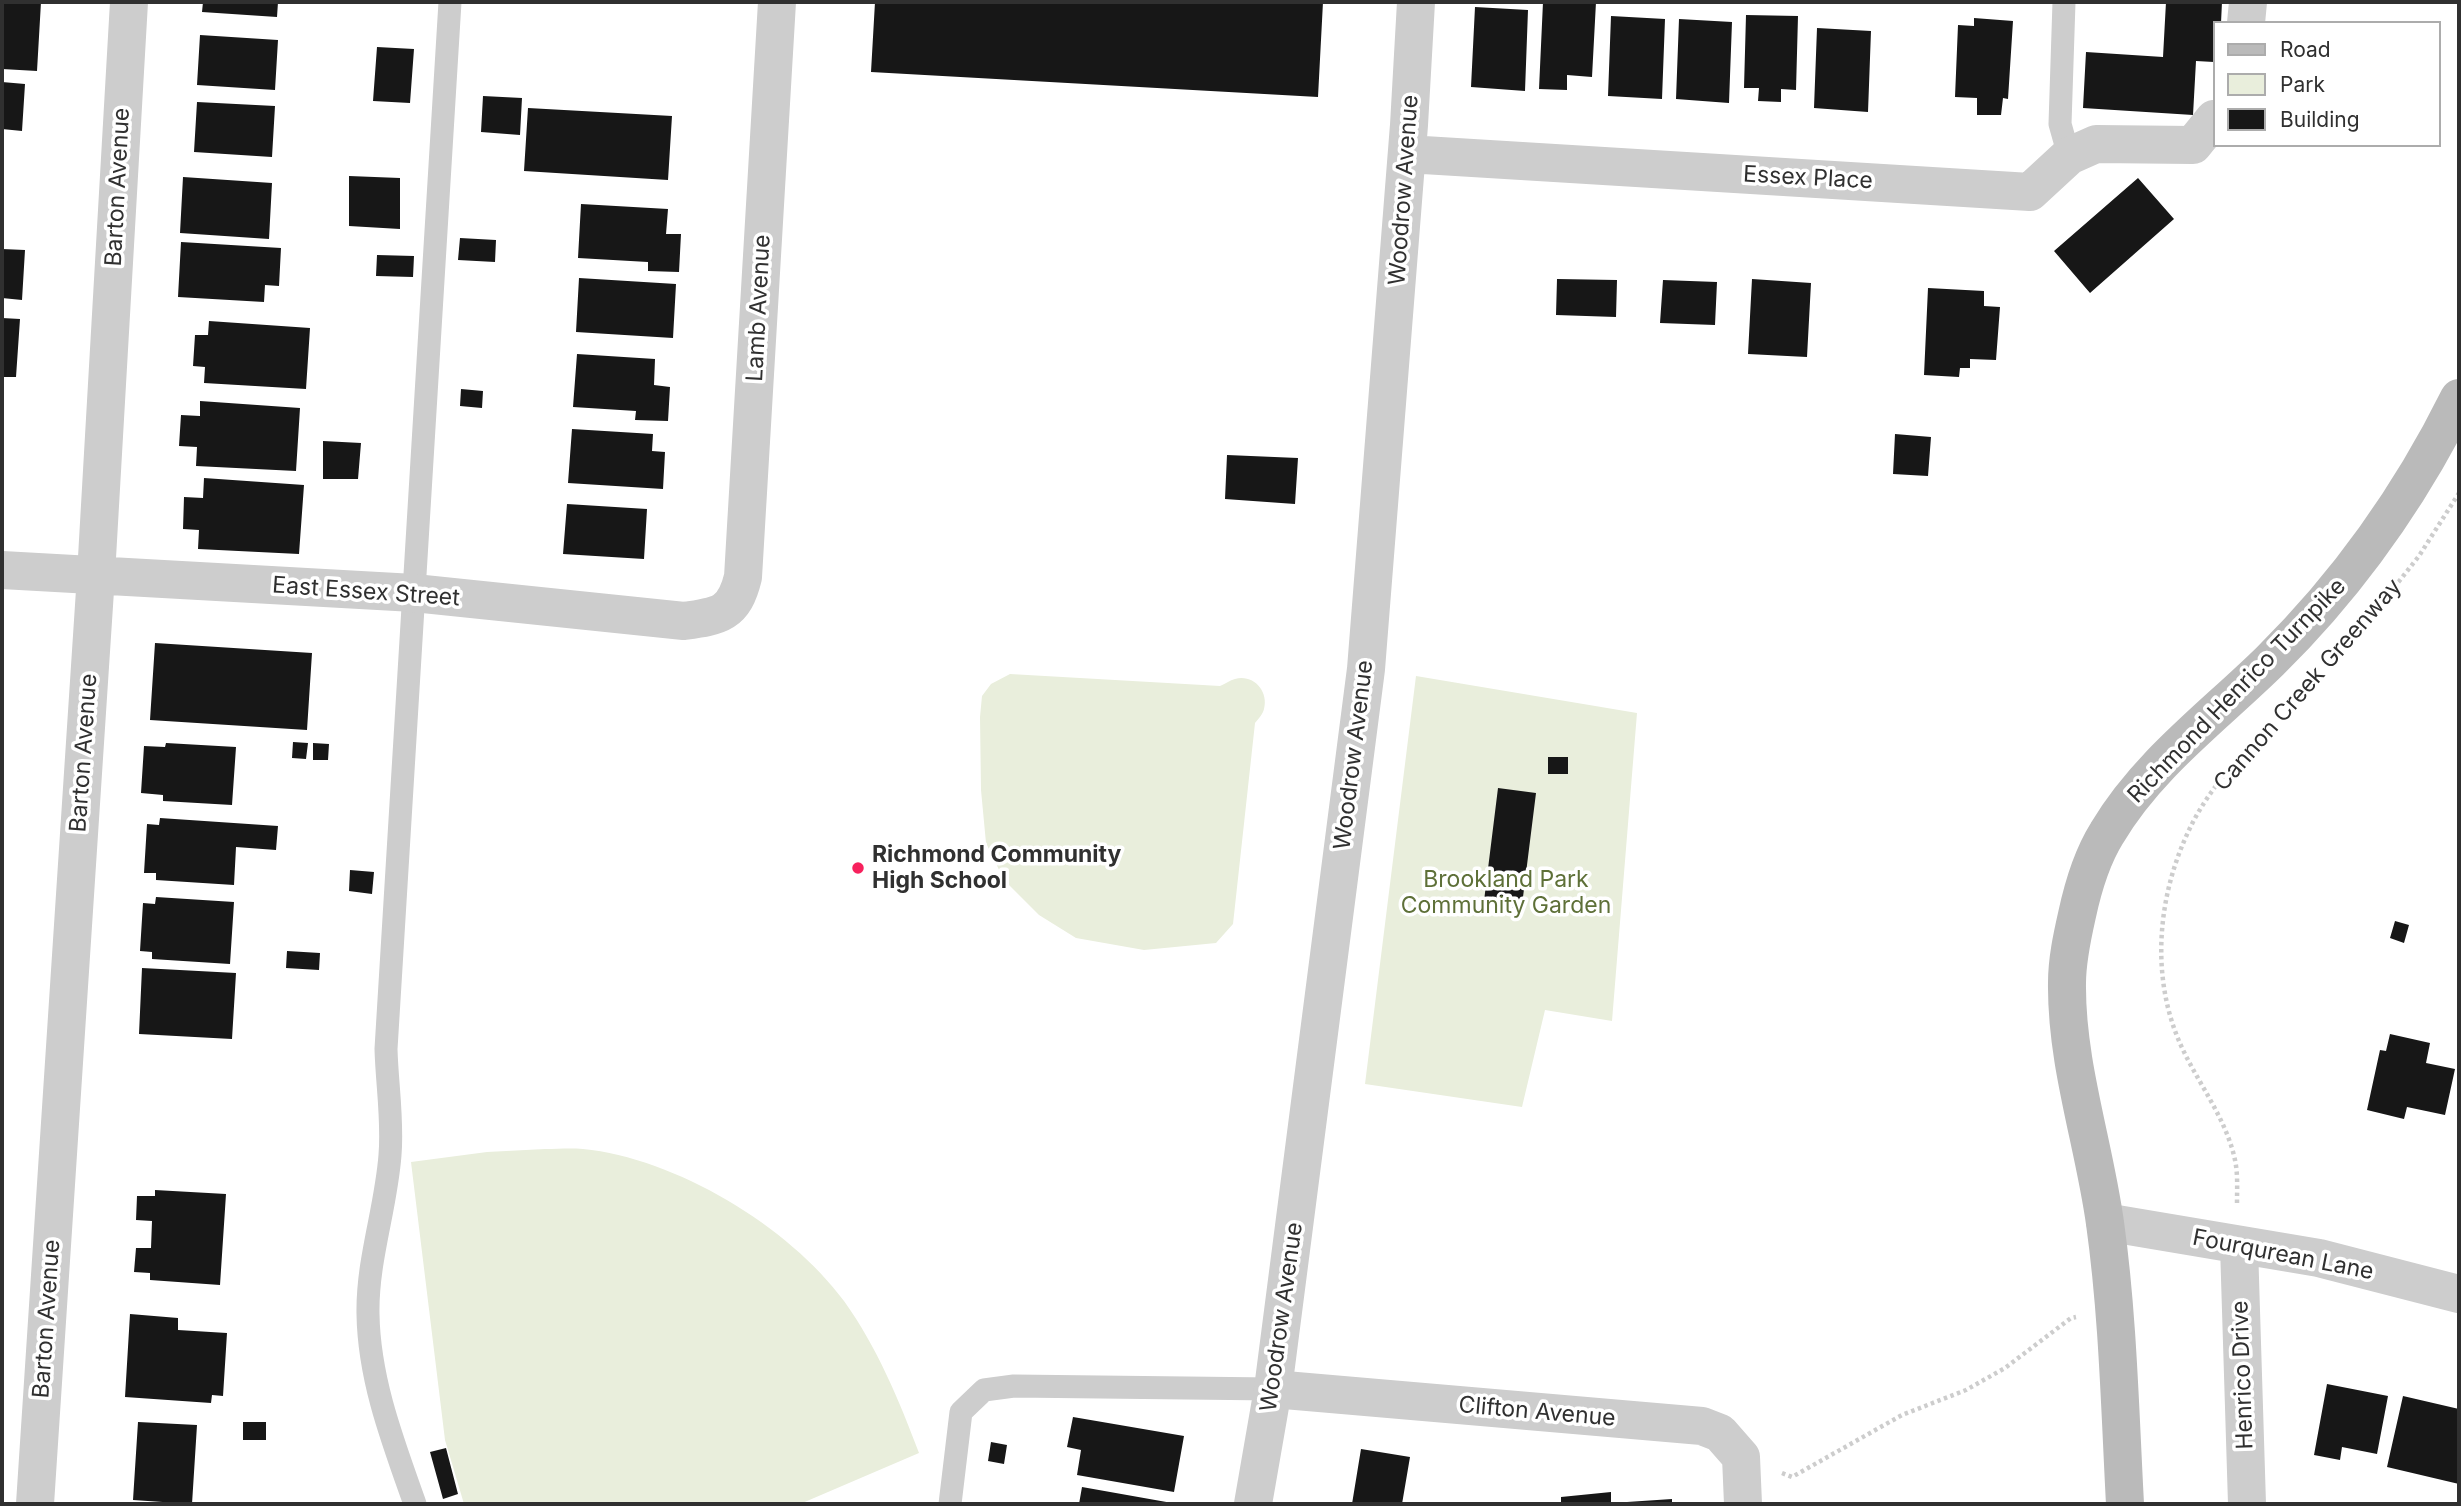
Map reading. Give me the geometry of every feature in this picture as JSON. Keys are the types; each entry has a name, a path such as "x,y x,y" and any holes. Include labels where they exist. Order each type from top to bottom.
{"street":[{"name":"Barton Avenue","path":"35,1504 96,575 130,2"},
{"name":"Lamb Avenue","path":"728,610 738,597 744,577 777,2"},
{"name":"Woodrow Avenue","path":"1253,1504 1273,1389 1366,669 1407,154 1416,2"},
{"path":"2246,21 2248,2"},
{"name":"Essex Place","path":"1407,154 2030,192 2069,156 2096,144 2204,132"},
{"name":"Richmond Henrico Turnpike","path":"2125,1504 2114,1306 2105,1222 2075,1065 2067,984 2073,930 2081,898 2106,835 2125,807 2161,764 2269,662 2323,606 2357,565 2432,453 2459,398"},
{"name":"East Essex Street","path":"2,570 414,593 684,621 708,618 728,610"},
{"name":"Fourqurean Lane","path":"2105,1222 2319,1258 2459,1294"},
{"name":"Henrico Drive","path":"2239,1245 2247,1504"},
{"name":"Clifton Avenue","path":"1273,1389 1702,1426 1720,1433 1741,1457 1744,1504"}],"lane":[{"path":"415,1504 384,1418 370,1347 368,1312 372,1263 390,1157 391,1110 386,1049 450,2"},
{"path":"2064,2 2060,124 2069,156"},
{"path":"950,1504 961,1412 984,1390 1014,1387 1273,1389"}],"path":[{"name":"Cannon Creek Greenway","path":"2372,613 2420,556 2459,493"},
{"name":"Cannon Creek Greenway","path":"2239,1245 2236,1163 2230,1142 2188,1060 2172,1018 2163,974 2162,927 2170,882 2195,818 2220,781 2273,719"},
{"path":"1779,1472 1792,1477 1902,1415 1966,1390 2021,1358 2071,1318 2114,1306"}],"green space":[{"path":"1010,674 1220,686 1242,678 1258,685 1262,690 1265,702 1263,713 1255,723 1233,924 1216,943 1144,950 1076,938 1039,915 1004,880 986,843 981,790 980,717 982,696 991,684"},
{"name":"Brookland Park Community Garden","path":"1416,676 1637,713 1612,1021 1545,1010 1522,1107 1365,1084"},
{"path":"583,1149 618,1155 655,1166 692,1181 727,1200 762,1222 793,1247 821,1273 856,1319 886,1374 919,1453 800,1504 464,1504 445,1440 411,1162 487,1152"}],"building":[{"path":"2,2 41,2 37,71 2,69"},
{"path":"203,2 278,2 277,17 202,12"},
{"path":"875,2 1323,2 1318,97 871,72"},
{"path":"1543,2 1596,2 1592,77 1567,75 1567,90 1539,89"},
{"path":"2166,2 2222,2 2221,21 2212,21 2212,62 2196,61 2193,115 2083,108 2086,52 2163,57"},
{"path":"1475,7 1528,10 1525,91 1471,87"},
{"path":"1746,15 1798,16 1796,90 1781,89 1781,102 1758,101 1759,88 1744,88"},
{"path":"1611,16 1665,19 1662,99 1608,96"},
{"path":"1974,18 2013,21 2008,99 2003,98 2001,115 1977,115 1977,98 1955,97 1958,25 1974,26"},
{"path":"1679,19 1732,22 1729,103 1676,99"},
{"path":"1817,28 1871,31 1868,112 1814,108"},
{"path":"200,35 278,40 275,90 197,85"},
{"path":"377,47 414,49 410,103 373,101"},
{"path":"2,82 25,84 22,131 2,129"},
{"path":"483,96 522,98 520,135 481,132"},
{"path":"197,102 275,106 272,157 194,152"},
{"path":"528,108 672,116 668,180 524,171"},
{"path":"349,176 400,178 400,229 349,226"},
{"path":"183,177 272,183 269,239 180,233"},
{"path":"2138,178 2174,219 2090,293 2054,251"},
{"path":"581,204 668,209 666,234 681,234 679,272 648,271 648,262 578,258"},
{"path":"460,238 496,240 495,262 458,260"},
{"path":"181,242 281,248 279,286 265,285 264,302 178,297"},
{"path":"2,249 25,250 22,300 2,298"},
{"path":"377,255 414,256 413,277 376,276"},
{"path":"579,278 676,284 673,338 576,332"},
{"path":"1557,279 1617,280 1616,317 1556,315"},
{"path":"1752,279 1811,283 1807,357 1748,354"},
{"path":"1663,280 1717,282 1715,325 1660,323"},
{"path":"1928,288 1984,291 1984,306 2000,307 1996,360 1970,359 1970,368 1960,368 1959,377 1924,375"},
{"path":"2,318 20,319 16,377 2,377"},
{"path":"209,321 310,328 306,389 204,383 205,367 193,366 195,335 208,335"},
{"path":"577,354 655,359 654,385 670,387 668,421 635,420 636,411 573,407"},
{"path":"461,389 483,391 482,408 460,406"},
{"path":"200,401 300,408 296,471 196,466 197,447 179,446 181,415 200,416"},
{"path":"572,429 653,434 652,451 665,452 663,489 568,483"},
{"path":"1895,434 1931,437 1928,476 1893,474"},
{"path":"323,441 361,443 358,479 323,479"},
{"path":"1227,455 1298,458 1295,504 1225,499"},
{"path":"204,478 304,485 299,554 198,549 199,530 183,529 184,497 203,498"},
{"path":"567,504 647,509 644,559 563,554"},
{"path":"155,643 312,653 307,730 150,720"},
{"path":"293,742 308,743 306,759 292,758"},
{"path":"166,743 236,747 232,805 163,801 163,795 141,793 144,746 165,747"},
{"path":"313,743 329,744 328,760 313,760"},
{"path":"1548,757 1568,757 1568,774 1548,774"},
{"path":"1498,788 1536,793 1521,913 1483,909"},
{"path":"160,818 278,826 276,850 236,847 234,885 156,880 156,873 144,873 147,824 159,825"},
{"path":"350,870 374,872 372,894 349,891"},
{"path":"156,897 234,902 230,964 152,959 152,952 140,951 143,903 155,904"},
{"path":"2395,921 2409,925 2404,943 2390,938"},
{"path":"287,951 320,953 319,970 286,968"},
{"path":"142,968 236,973 232,1039 139,1034"},
{"path":"2390,1034 2430,1043 2426,1063 2455,1069 2445,1115 2407,1107 2404,1119 2367,1110 2380,1050 2386,1051"},
{"path":"155,1190 226,1194 220,1285 150,1280 150,1273 134,1272 136,1248 151,1248 152,1221 136,1220 137,1196 155,1196"},
{"path":"130,1314 178,1318 178,1330 227,1333 223,1396 212,1395 211,1403 125,1397"},
{"path":"2327,1384 2388,1396 2377,1454 2342,1447 2340,1460 2314,1455"},
{"path":"2403,1396 2459,1409 2459,1484 2387,1467"},
{"path":"1073,1417 1184,1436 1174,1492 1077,1475 1081,1450 1067,1447"},
{"path":"138,1422 197,1425 192,1504 133,1500"},
{"path":"243,1422 266,1422 266,1440 243,1440"},
{"path":"991,1442 1007,1445 1004,1464 988,1461"},
{"path":"446,1448 458,1494 443,1499 430,1452"},
{"path":"1361,1449 1410,1457 1402,1504 1352,1504"},
{"path":"1082,1487 1172,1503 1172,1504 1079,1504"},
{"path":"1611,1492 1611,1504 1561,1504 1561,1497"},
{"path":"1672,1499 1672,1504 1627,1504 1627,1502"}],"place":[{"name":"Richmond Community High School","path":"858,868"}]}
